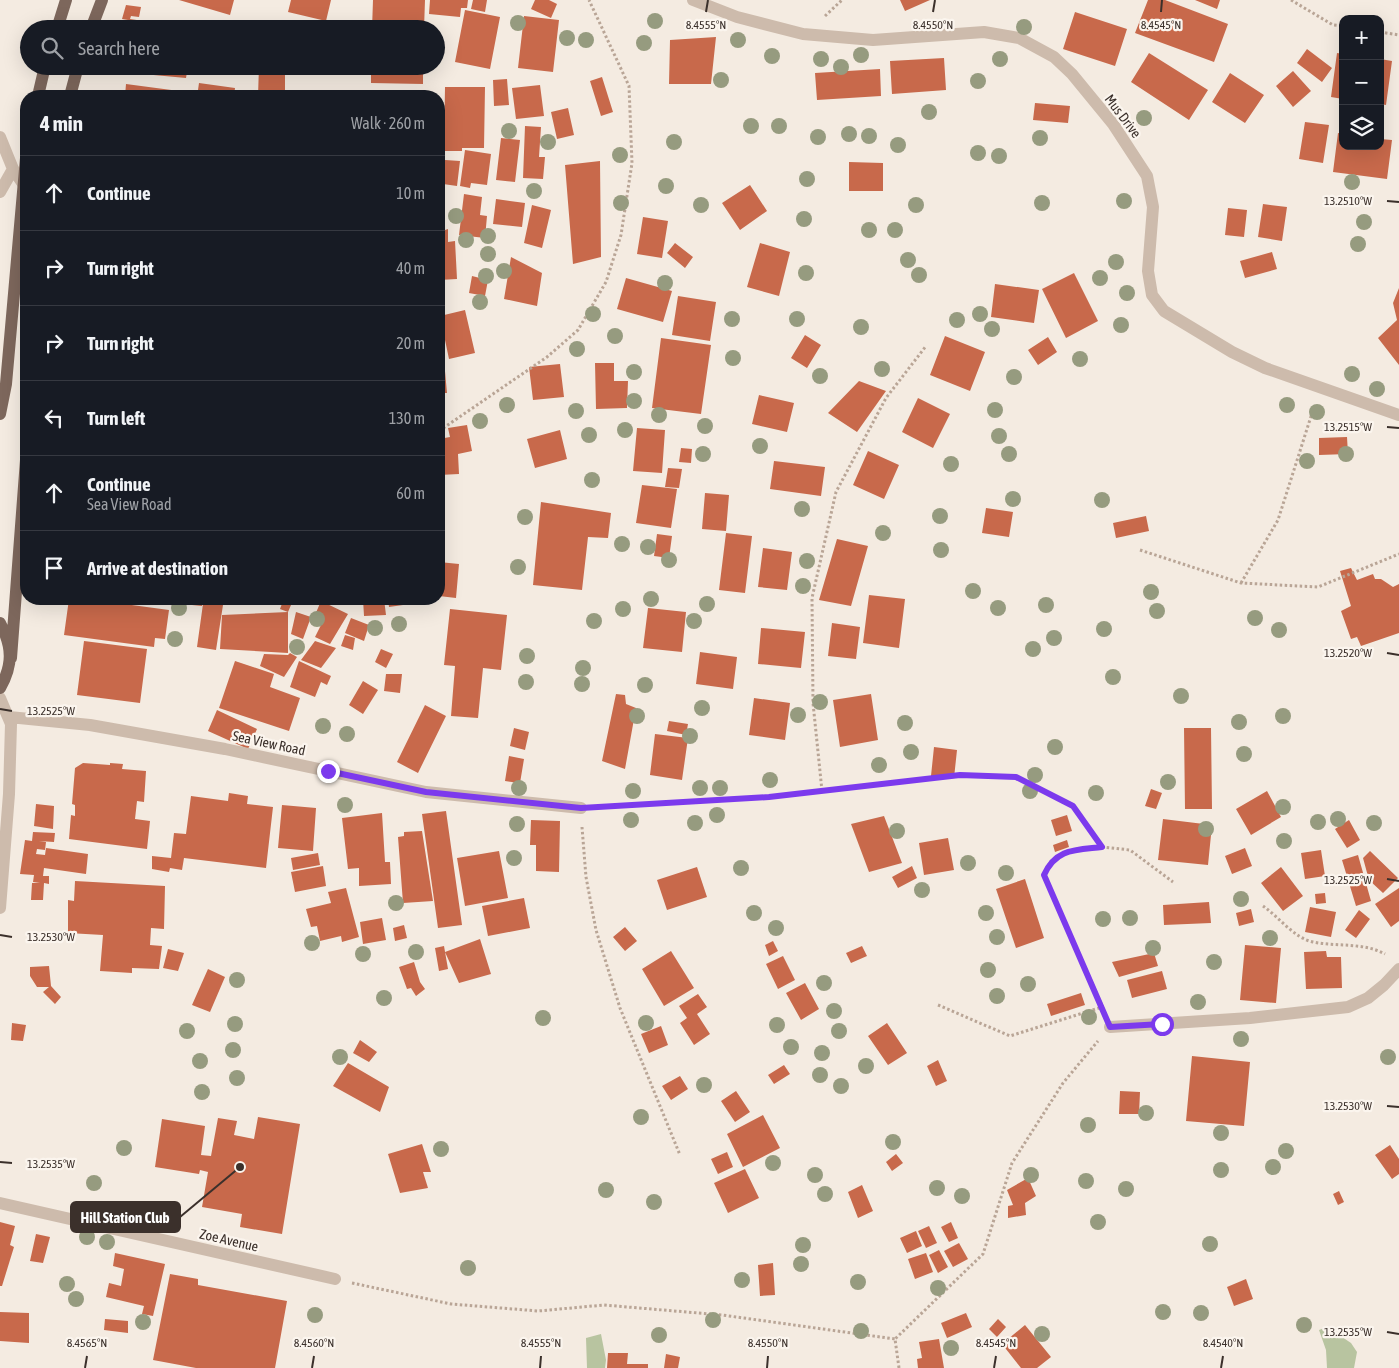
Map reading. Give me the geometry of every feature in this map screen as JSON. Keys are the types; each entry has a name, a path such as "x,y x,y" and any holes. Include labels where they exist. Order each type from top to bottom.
{"main road":[{"path":"60,20 66,0"},
{"path":"94,20 102,0"},
{"path":"39,90 43,75"},
{"path":"72,90 76,75"},
{"path":"0,414 6,384 20,230"},
{"path":"0,688 7,675 11,658 20,539"},
{"path":"0,623 5,633 11,658"}],"street":[{"name":"Mus Drive","path":"693,0 737,17 803,34 873,40 984,32 1019,38 1054,57 1072,74 1113,124 1147,176 1153,207 1148,271 1152,295 1164,311 1232,352 1320,389 1399,415"},
{"path":"0,137 20,179"},
{"path":"0,192 13,168"},
{"path":"0,698 11,724 0,908"},
{"name":"Sea View Road","path":"9,718 90,725 225,748 426,792 581,808"},
{"path":"0,766 9,781"},
{"path":"1110,1027 1250,1018 1348,1007 1368,998 1384,985 1396,964"},
{"name":"Zoe Avenue","path":"0,1202 335,1279"}],"path":[{"path":"445,428 547,357 578,330 606,282 620,234 632,163 629,86 589,0"},
{"path":"1291,0 1333,25 1339,26"},
{"path":"1384,33 1399,36"},
{"path":"822,791 814,703 812,598 836,492 886,398 926,346"},
{"path":"1241,583 1278,520 1320,389"},
{"path":"1140,550 1241,583 1318,587 1399,554"},
{"path":"680,1155 620,1008 596,930 586,877 581,808 769,797 960,775 1016,777 1073,806 1102,847"},
{"path":"894,1338 983,1254 1012,1163 1063,1083 1110,1027 1044,875 1050,862 1067,851 1102,847 1130,850 1173,882"},
{"path":"1263,906 1295,932 1312,942 1354,945 1380,951 1396,964"},
{"path":"938,1005 1010,1036 1102,1006"},
{"path":"335,1279 451,1304 538,1311 614,1306 722,1315 894,1338"},
{"path":"894,1338 899,1368"}],"green space":[{"path":"1327,1327 1351,1343 1357,1352 1354,1368 1327,1368 1326,1350 1319,1330"},
{"path":"601,1334 606,1360 605,1368 587,1368 586,1338"}],"building":[{"path":"179,0 234,0 230,15"},
{"path":"291,0 331,0 326,20 288,12"},
{"path":"373,0 425,0 424,20 372,20"},
{"path":"430,0 468,0 467,8 461,8 460,17 429,14"},
{"path":"473,0 487,0 485,12 471,9"},
{"path":"535,0 549,0 557,4 551,18 531,9"},
{"path":"900,0 930,0 905,11"},
{"path":"1148,0 1165,0 1228,24 1214,62 1135,33"},
{"path":"1195,0 1220,0 1217,9"},
{"path":"126,5 141,7 139,17 131,16 130,19 137,20 122,19"},
{"path":"465,10 500,17 490,69 455,62"},
{"path":"1075,12 1127,29 1115,66 1063,49"},
{"path":"524,16 559,20 553,72 518,68"},
{"path":"716,37 711,84 669,84 670,40"},
{"path":"1307,49 1332,68 1322,82 1297,63"},
{"path":"1149,53 1208,90 1189,120 1131,82"},
{"path":"1337,53 1339,53 1339,98 1331,97"},
{"path":"944,58 946,90 892,94 890,61"},
{"path":"1384,60 1392,61 1386,105 1384,105"},
{"path":"880,69 881,96 817,100 815,73"},
{"path":"1293,71 1311,91 1293,107 1276,86"},
{"path":"1230,73 1264,95 1245,123 1212,102"},
{"path":"154,75 186,75 186,78"},
{"path":"259,75 285,75 285,90 258,90"},
{"path":"371,75 423,75 423,84 371,83"},
{"path":"602,77 613,112 601,116 590,81"},
{"path":"507,79 509,105 494,106 493,80"},
{"path":"199,83 235,88 235,90 198,90"},
{"path":"126,84 171,90 126,90"},
{"path":"540,85 544,116 516,119 512,88"},
{"path":"445,87 485,87 484,148 462,148 462,151 445,151"},
{"path":"1035,103 1070,106 1068,123 1033,120"},
{"path":"568,108 574,135 557,139 551,112"},
{"path":"1305,122 1329,125 1323,163 1299,159"},
{"path":"525,126 541,127 539,157 545,157 543,179 523,178"},
{"path":"1338,133 1339,150 1384,150 1384,139 1392,140 1387,179 1333,172"},
{"path":"501,138 520,140 515,182 496,180"},
{"path":"465,150 491,154 487,185 471,183 470,188 460,186"},
{"path":"445,160 460,161 457,186 445,184"},
{"path":"600,161 601,257 573,264 565,165"},
{"path":"849,162 883,163 883,191 849,191"},
{"path":"750,185 767,211 740,230 722,203"},
{"path":"464,194 482,197 480,215 487,216 485,238 459,235"},
{"path":"496,199 525,203 522,227 493,224"},
{"path":"1263,204 1287,207 1282,241 1258,237"},
{"path":"532,205 551,210 542,248 524,243"},
{"path":"1228,208 1247,210 1244,237 1225,235"},
{"path":"643,217 668,221 662,258 637,254"},
{"path":"448,229 448,242 455,241 457,279 445,280 445,230"},
{"path":"675,243 693,257 685,268 667,253"},
{"path":"760,243 790,252 779,296 747,287"},
{"path":"1272,252 1277,269 1245,278 1240,261"},
{"path":"511,257 542,273 537,306 504,299"},
{"path":"1074,273 1098,321 1066,338 1042,289"},
{"path":"472,276 488,280 485,296 469,293"},
{"path":"626,278 672,291 663,322 617,309"},
{"path":"995,284 1039,290 1034,323 991,317"},
{"path":"1399,288 1399,365 1378,338 1397,320 1393,303"},
{"path":"678,296 716,302 710,341 672,335"},
{"path":"465,310 475,353 449,359 445,340 445,315"},
{"path":"805,335 821,345 807,368 791,358"},
{"path":"945,336 985,352 970,391 930,375"},
{"path":"1048,337 1057,352 1038,365 1028,350"},
{"path":"661,338 711,345 701,414 652,408"},
{"path":"595,363 614,363 614,381 628,381 627,408 596,409"},
{"path":"560,364 564,397 533,400 529,367"},
{"path":"445,371 447,393 445,393"},
{"path":"859,381 886,391 857,432 828,413"},
{"path":"759,395 794,403 787,432 752,424"},
{"path":"918,398 950,414 933,448 902,432"},
{"path":"467,425 472,451 458,454 459,474 445,475 445,438 450,437 448,428"},
{"path":"637,428 665,430 662,473 633,471"},
{"path":"560,430 567,459 535,468 527,439"},
{"path":"1347,437 1348,454 1319,455 1319,438"},
{"path":"681,448 692,449 691,463 679,462"},
{"path":"868,451 899,465 884,499 853,485"},
{"path":"774,461 825,467 821,496 770,489"},
{"path":"668,468 682,469 679,488 665,487"},
{"path":"642,485 677,489 671,528 636,523"},
{"path":"705,493 729,495 726,531 702,529"},
{"path":"541,502 611,513 608,538 588,537 582,590 533,585"},
{"path":"986,508 1013,512 1009,537 982,533"},
{"path":"1146,516 1149,531 1116,538 1113,523"},
{"path":"726,533 752,536 745,593 719,590"},
{"path":"657,534 672,536 669,558 654,556"},
{"path":"837,539 868,546 851,606 819,600"},
{"path":"763,548 792,552 787,590 758,587"},
{"path":"445,563 459,564 456,598 445,597"},
{"path":"1351,568 1357,580 1373,574 1375,579 1381,579 1393,587 1399,584 1399,633 1361,646 1357,637 1351,639 1341,611 1351,606 1340,571"},
{"path":"869,595 905,599 899,648 863,643"},
{"path":"68,605 132,605 169,610 165,639 155,638 154,647 64,635"},
{"path":"203,605 223,605 216,650 197,647"},
{"path":"282,605 291,605 288,612 280,609"},
{"path":"319,605 329,605 348,614 330,644 315,637 324,619 315,615"},
{"path":"363,605 385,605 386,615 364,616"},
{"path":"648,608 686,612 682,652 643,648"},
{"path":"450,609 507,615 501,670 483,668 478,718 451,716 455,666 444,665"},
{"path":"288,612 288,653 220,649 222,615"},
{"path":"296,612 311,617 303,639 291,634"},
{"path":"351,618 369,625 364,641 345,633"},
{"path":"832,623 860,627 856,659 828,656"},
{"path":"761,628 805,632 801,668 758,664"},
{"path":"345,635 355,638 353,650 341,646"},
{"path":"84,641 147,649 140,703 77,695"},
{"path":"315,641 336,648 321,668 301,660"},
{"path":"381,649 393,654 386,668 375,662"},
{"path":"700,652 737,657 733,689 696,684"},
{"path":"290,653 297,657 284,677 260,666 264,654 288,655"},
{"path":"235,661 274,674 270,687 300,698 289,731 219,708"},
{"path":"299,661 331,676 327,685 321,682 315,697 290,687"},
{"path":"386,674 402,674 400,693 384,691"},
{"path":"363,681 378,690 363,714 349,705"},
{"path":"616,694 625,695 626,704 636,708 625,769 602,761"},
{"path":"871,694 878,740 840,747 833,700"},
{"path":"754,698 790,703 785,740 749,735"},
{"path":"425,705 446,716 418,773 397,762"},
{"path":"217,710 257,729 248,749 208,731"},
{"path":"669,721 688,724 686,735 667,731"},
{"path":"514,728 529,732 525,750 510,746"},
{"path":"1184,728 1211,728 1212,809 1185,809"},
{"path":"655,734 688,738 682,780 650,775"},
{"path":"934,747 957,750 954,778 931,776"},
{"path":"509,756 524,759 520,783 505,781"},
{"path":"83,763 123,764 122,769 146,771 144,802 137,801 135,819 150,821 147,849 69,839 71,815 75,816 75,805 72,804 75,768"},
{"path":"1151,789 1162,793 1156,809 1145,806"},
{"path":"1267,791 1281,817 1251,835 1236,809"},
{"path":"229,793 248,796 247,804 273,807 266,868 184,858 182,870 170,868 169,872 152,869 152,856 171,858 174,833 186,834 191,796 228,801"},
{"path":"36,804 54,806 53,829 34,826"},
{"path":"282,805 316,808 313,851 278,848"},
{"path":"446,811 462,925 438,928 422,814"},
{"path":"382,813 385,862 390,862 391,884 359,886 359,868 348,869 342,818"},
{"path":"1067,815 1072,831 1056,836 1051,820"},
{"path":"884,816 902,863 869,872 851,824"},
{"path":"1163,819 1212,825 1208,865 1158,860"},
{"path":"531,820 560,821 559,872 536,871 536,845 530,845"},
{"path":"1349,820 1360,840 1347,848 1335,829"},
{"path":"422,831 433,901 403,903 398,837 404,836 404,832"},
{"path":"33,832 55,833 54,842 39,841 46,842 45,850 37,849 36,854 45,855 46,848 88,854 86,874 44,868 43,876 49,876 49,884 44,883 43,900 31,900 32,883 40,883 33,882 34,875 20,874 25,840 32,841"},
{"path":"948,838 954,870 924,875 919,843"},
{"path":"1067,840 1069,847 1055,852 1053,845"},
{"path":"1245,848 1252,866 1232,874 1225,856"},
{"path":"1321,850 1325,876 1305,879 1301,853"},
{"path":"499,851 508,898 465,906 457,858"},
{"path":"1370,851 1398,878 1383,893 1369,880 1363,858"},
{"path":"318,853 320,865 293,870 291,858"},
{"path":"1358,855 1371,901 1356,906 1342,860"},
{"path":"323,866 326,886 295,892 291,872"},
{"path":"912,866 917,878 898,888 892,877"},
{"path":"697,867 707,897 667,910 657,880"},
{"path":"1281,867 1303,896 1283,911 1261,883"},
{"path":"1025,879 1044,938 1016,948 996,889"},
{"path":"75,881 165,886 164,929 151,928 150,945 162,946 159,969 132,968 132,973 100,971 103,935 68,933 68,900 74,901"},
{"path":"346,888 359,937 342,942 341,936 320,941 317,926 311,927 306,909 331,903 328,892"},
{"path":"1399,888 1399,921 1391,927 1375,904"},
{"path":"1325,893 1326,903 1316,904 1315,894"},
{"path":"524,898 530,928 488,936 482,906"},
{"path":"1209,902 1211,923 1164,925 1163,905"},
{"path":"1310,907 1336,912 1331,937 1305,932"},
{"path":"1251,909 1254,922 1239,926 1236,913"},
{"path":"1359,910 1370,919 1356,938 1345,930"},
{"path":"382,918 386,940 363,944 360,922"},
{"path":"404,925 407,938 395,941 393,928"},
{"path":"625,927 637,941 625,951 613,937"},
{"path":"480,939 491,974 459,983 445,952"},
{"path":"773,941 778,951 769,956 765,945"},
{"path":"1245,945 1281,948 1276,1003 1240,1000"},
{"path":"444,946 448,969 439,971 435,948"},
{"path":"862,946 867,956 851,963 846,953"},
{"path":"168,949 184,953 178,971 163,968"},
{"path":"671,951 694,988 664,1006 642,969"},
{"path":"1326,951 1327,957 1341,957 1342,988 1306,989 1304,952"},
{"path":"1154,953 1158,966 1119,977 1112,962"},
{"path":"783,956 795,980 778,989 766,964"},
{"path":"414,962 420,982 425,989 416,996 411,988 407,989 399,967"},
{"path":"49,966 51,986 61,997 55,1004 43,992 49,987 37,987 30,976 30,967"},
{"path":"208,969 225,977 210,1012 192,1005"},
{"path":"1162,971 1167,989 1132,998 1127,980"},
{"path":"805,983 819,1009 801,1020 786,993"},
{"path":"1081,993 1085,1005 1051,1016 1047,1004"},
{"path":"698,994 707,1007 697,1014 710,1034 694,1045 680,1023 687,1018 679,1006"},
{"path":"12,1023 26,1025 23,1041 11,1040"},
{"path":"887,1023 907,1053 888,1065 868,1036"},
{"path":"661,1026 668,1045 649,1053 641,1034"},
{"path":"360,1040 377,1052 369,1062 353,1053"},
{"path":"1192,1056 1250,1062 1244,1126 1186,1121"},
{"path":"938,1060 947,1081 936,1086 927,1066"},
{"path":"348,1063 389,1087 380,1112 333,1086"},
{"path":"784,1065 790,1074 774,1084 768,1075"},
{"path":"680,1076 688,1089 671,1100 662,1086"},
{"path":"736,1091 750,1112 735,1122 721,1101"},
{"path":"1120,1091 1140,1092 1139,1114 1119,1114"},
{"path":"763,1115 780,1148 743,1167 727,1134"},
{"path":"258,1117 300,1124 282,1234 240,1227 242,1214 202,1207 208,1172 200,1170 199,1174 155,1167 162,1119 205,1126 201,1155 211,1156 218,1118 237,1121 234,1135 254,1139"},
{"path":"422,1144 431,1172 423,1172 428,1188 400,1193 388,1154"},
{"path":"1390,1145 1399,1159 1399,1174 1392,1179 1375,1155"},
{"path":"727,1152 733,1167 718,1174 711,1159"},
{"path":"896,1154 903,1163 892,1171 886,1162"},
{"path":"745,1169 759,1198 728,1213 714,1183"},
{"path":"1028,1178 1036,1196 1025,1203 1026,1215 1008,1218 1008,1206 1013,1205 1007,1190"},
{"path":"862,1185 873,1211 858,1218 848,1192"},
{"path":"1339,1191 1344,1202 1338,1205 1333,1194"},
{"path":"0,1222 15,1226 10,1245 14,1247 2,1286 0,1286"},
{"path":"951,1222 958,1238 949,1242 941,1227"},
{"path":"929,1226 937,1243 926,1248 918,1231"},
{"path":"916,1231 922,1246 907,1253 900,1238"},
{"path":"36,1234 50,1237 43,1263 30,1261"},
{"path":"959,1243 968,1259 953,1267 944,1251"},
{"path":"939,1250 948,1267 938,1273 929,1255"},
{"path":"115,1253 165,1264 153,1316 142,1314 144,1306 106,1297 109,1283 121,1286 124,1269 113,1266"},
{"path":"926,1253 933,1272 915,1279 908,1259"},
{"path":"773,1263 775,1295 760,1296 758,1265"},
{"path":"170,1274 198,1279 198,1285 287,1301 275,1368 196,1368 153,1360"},
{"path":"1246,1279 1253,1299 1234,1306 1227,1287"},
{"path":"0,1312 29,1313 29,1343 0,1341"},
{"path":"966,1313 972,1327 947,1338 941,1323"},
{"path":"105,1319 128,1321 128,1333 104,1330"},
{"path":"998,1319 1006,1327 997,1337 989,1329"},
{"path":"1025,1325 1051,1357 1037,1368 1021,1368 1002,1344"},
{"path":"939,1339 944,1368 918,1368 917,1359 922,1358 919,1342"},
{"path":"608,1353 628,1353 627,1364 648,1364 648,1368 607,1368"},
{"path":"666,1354 680,1357 678,1368 664,1368"}],"place":[{"name":"Hill Station Club","path":"240,1167"}],"route":[{"path":"328,771 426,792 475,799 581,808 769,797 960,775 1016,777 1073,806 1102,847 1067,851 1050,862 1044,875 1110,1027 1162,1024"}]}
